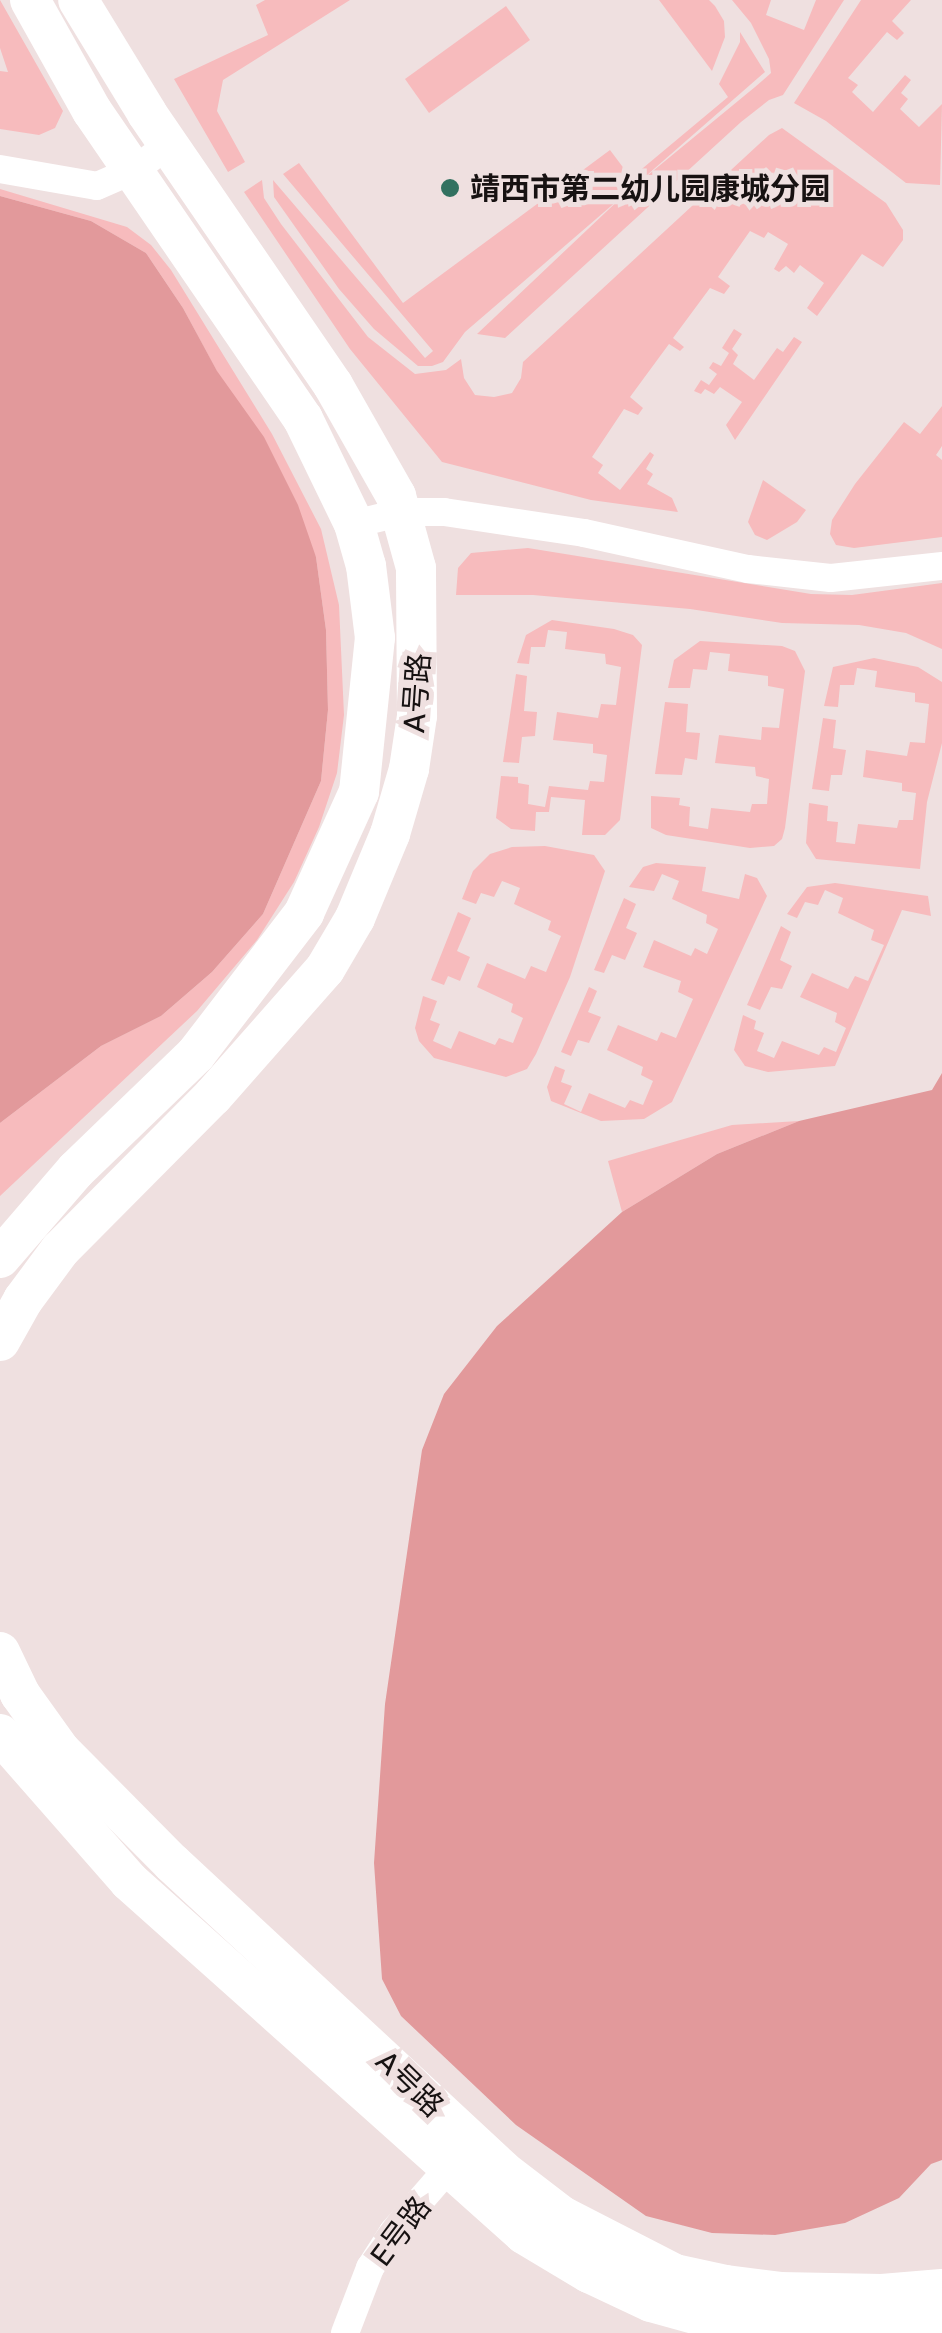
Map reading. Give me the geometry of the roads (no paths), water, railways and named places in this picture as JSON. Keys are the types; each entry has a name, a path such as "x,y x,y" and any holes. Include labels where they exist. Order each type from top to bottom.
{"street":[{"name":"A号路","path":"0,1258 76,1170 196,1054 278,952 327,870 359,792 373,688 375,638 366,566 354,524 303,419 136,169 92,110 30,0"},
{"name":"A号路","path":"0,1341 22,1300 60,1250 252,1054 325,969 354,918 399,809 417,716 418,588 403,512 333,385 168,145 78,0"},
{"path":"0,168 97,186 136,169 168,145"},
{"path":"354,524 403,512 522,522 784,573 831,578 909,573 942,566"},
{"name":"A号路","path":"0,1652 20,1694 60,1750 462,2154"},
{"name":"A号路","path":"0,1734 129,1881 462,2154 502,2170 562,2216 675,2274 923,2314"},
{"name":"E号路","path":"344,2333 370,2268 392,2232 462,2154"}],"place":[{"name":"靖西市第二幼儿园康城分园","path":"450,188"}]}
